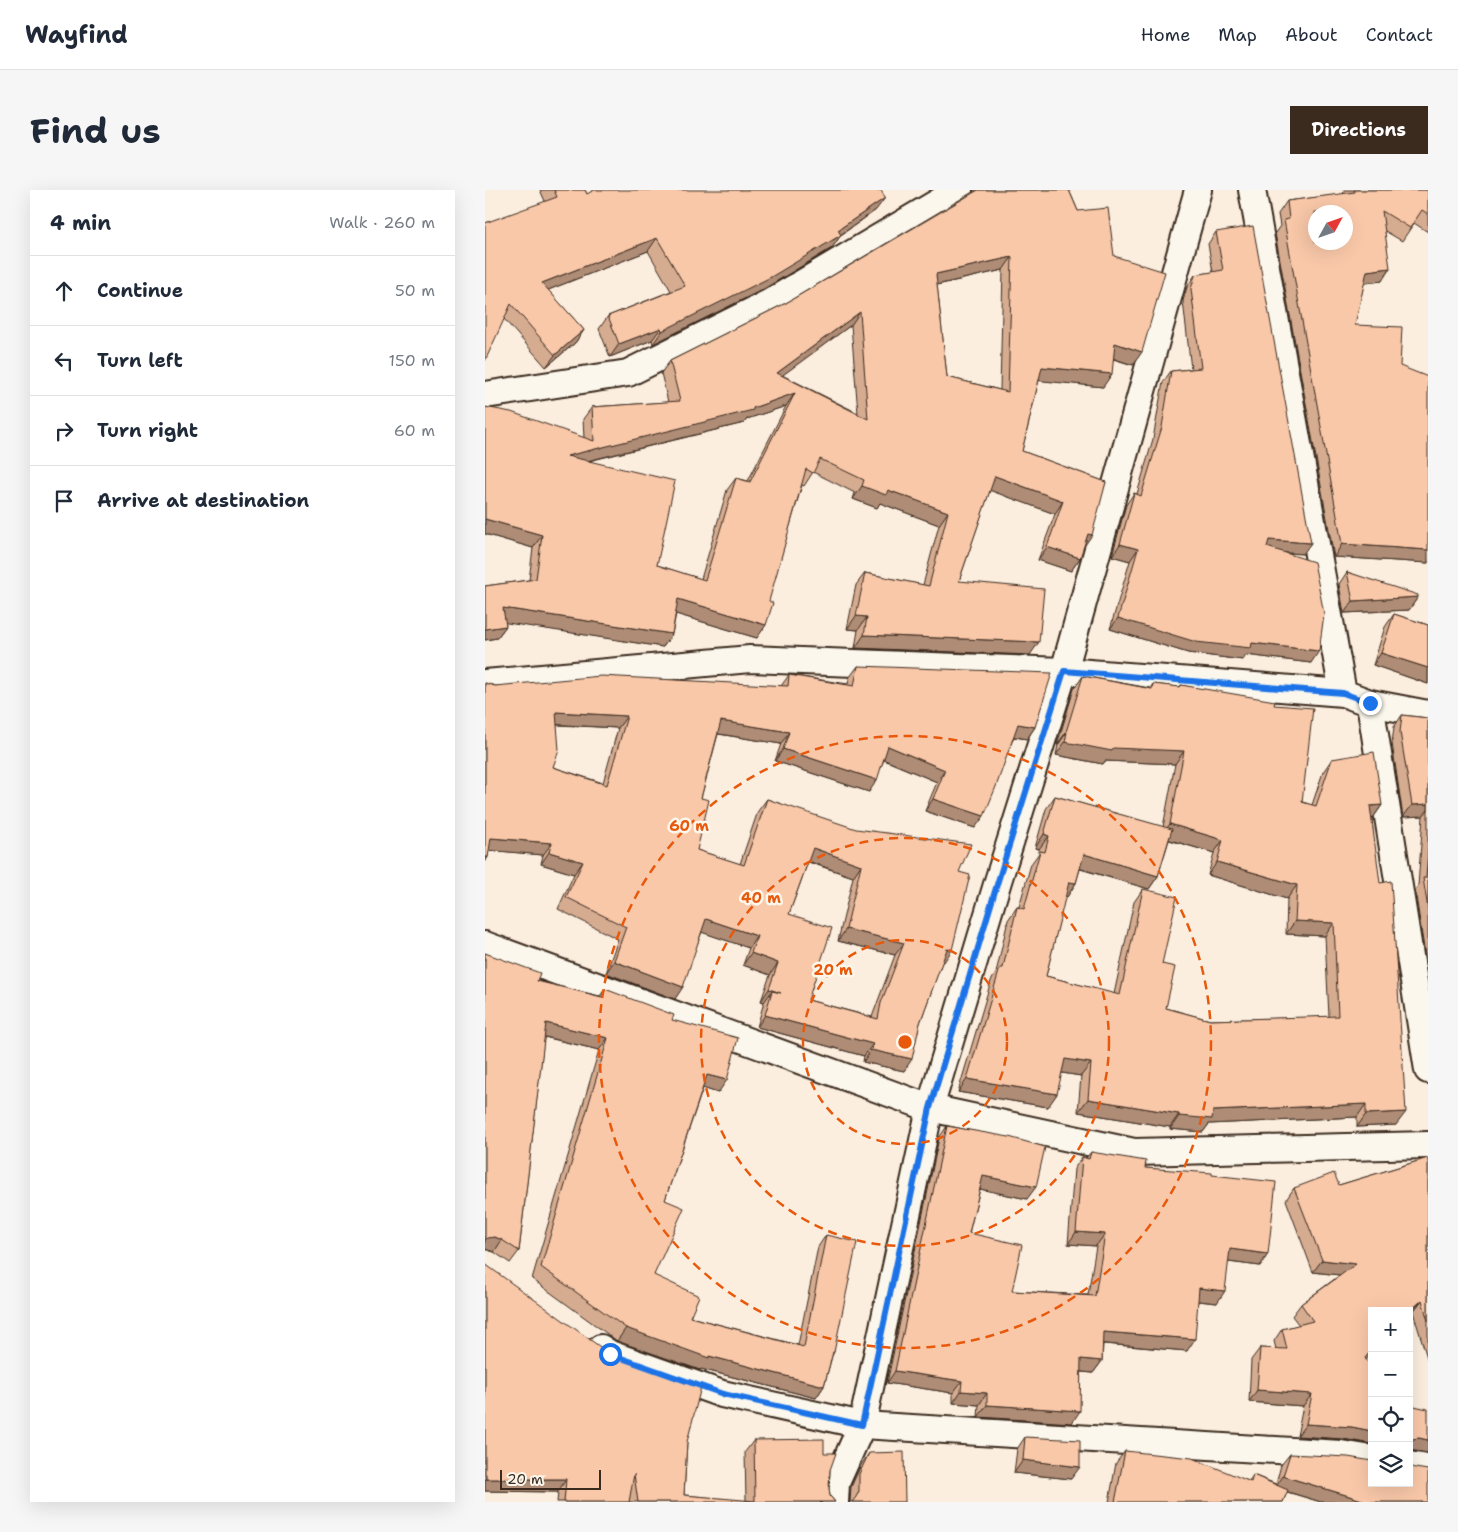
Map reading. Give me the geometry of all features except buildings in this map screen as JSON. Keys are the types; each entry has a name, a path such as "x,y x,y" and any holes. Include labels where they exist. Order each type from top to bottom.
{"street":[{"path":"485,395 628,373 769,303 959,190"},
{"path":"835,1502 836,1483 862,1425 930,1108 998,881 1064,671 1198,190"},
{"path":"1252,190 1343,693"},
{"path":"485,683 750,658 1064,671 1343,693 1370,703 1428,714"},
{"path":"1370,703 1428,1070"},
{"path":"485,945 930,1108 1135,1152 1428,1146"},
{"path":"579,1332 610,1354 723,1394 862,1425 1341,1454 1368,1458"},
{"path":"1413,1466 1428,1468"}],"route":[{"path":"610,1354 723,1394 862,1425 930,1108 998,881 1064,671 1343,693 1370,703"}]}
